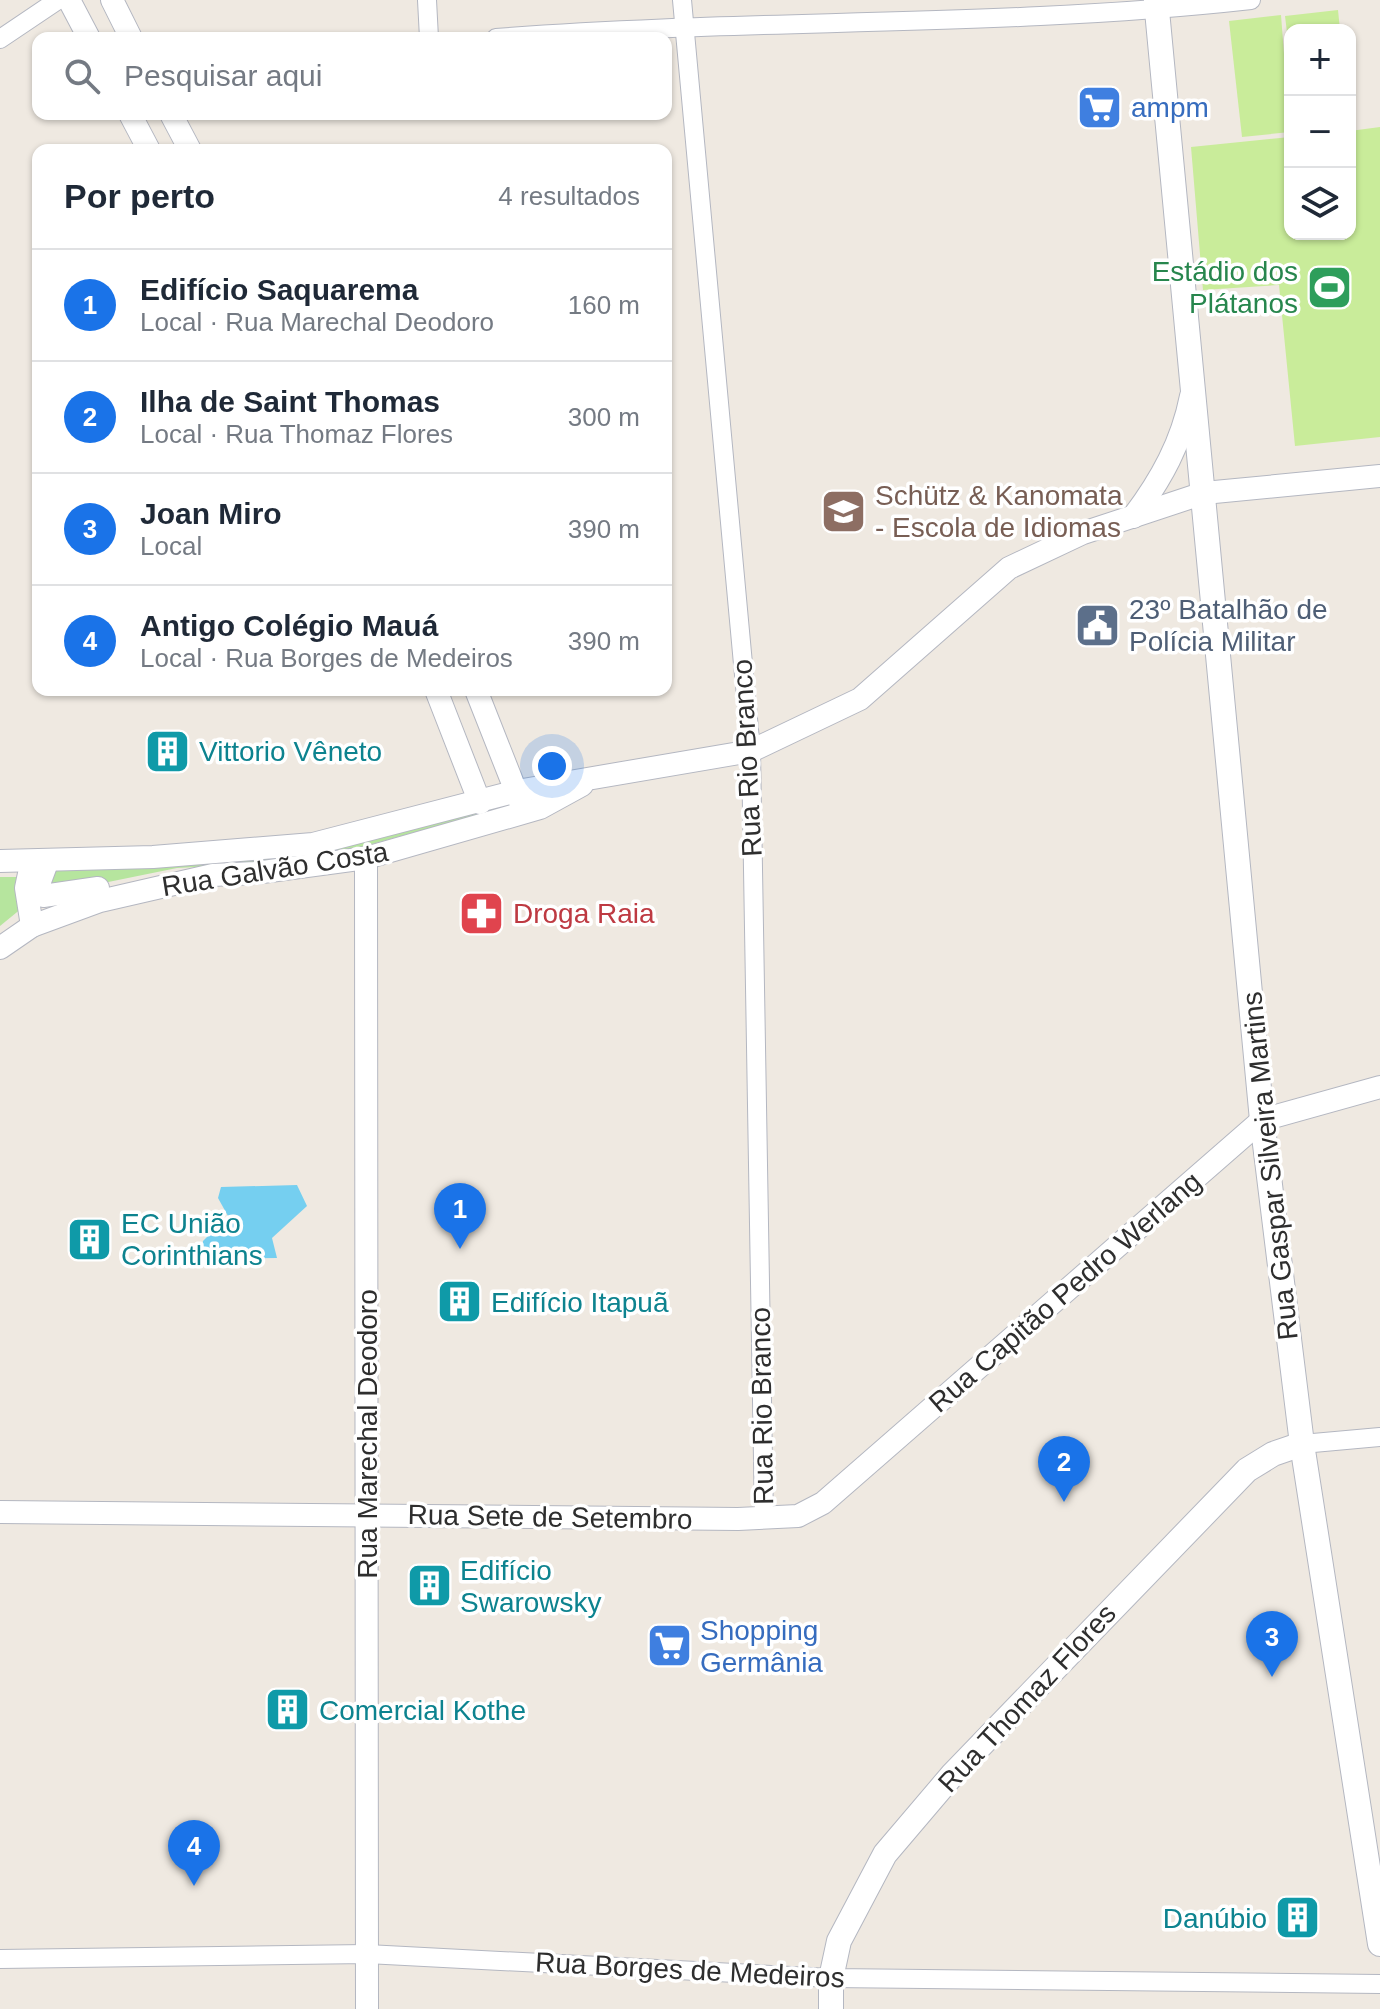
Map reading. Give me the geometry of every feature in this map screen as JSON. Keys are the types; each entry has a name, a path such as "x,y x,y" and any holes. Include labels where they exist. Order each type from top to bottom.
{"main road":[{"name":"Rua Gaspar Silveira Martins","path":"1156,5 1262,1120 1302,1444 1379,1933"},
{"name":"Rua Thomaz Flores","path":"831,2009 831,1978 839,1941 885,1854 953,1774 1247,1470 1273,1454 1302,1444"}],"street":[{"path":"0,39 58,0"},
{"path":"69,0 86,32"},
{"path":"112,0 128,32"},
{"path":"427,0 429,32"},
{"name":"Rua Rio Branco","path":"682,0 751,751 764,1519"},
{"path":"599,32 1251,0"},
{"path":"133,120 146,144"},
{"path":"174,120 187,144"},
{"name":"Rua Gaspar Silveira Martins","path":"1133,517 1175,450 1194,383"},
{"name":"Rua Galvão Costa","path":"0,861 153,857 313,844 517,791 751,751 860,699 1009,568 1083,533 1204,493 1380,476"},
{"path":"438,696 480,803"},
{"path":"478,696 517,791 521,806 517,814"},
{"name":"Rua Galvão Costa","path":"0,948 32,926 100,901 213,875 255,873 366,858 540,808 596,776"},
{"name":"Rua Marechal Deodoro","path":"366,858 367,2009"},
{"path":"40,861 40,892 49,898 176,875 213,875"},
{"path":"32,926 26,888 40,861"},
{"name":"Rua Capitão Pedro Werlang","path":"764,1519 798,1516 823,1503 1262,1120 1380,1087"},
{"path":"1302,1444 1380,1437"},
{"name":"Rua Sete de Setembro","path":"0,1512 764,1519"},
{"name":"Rua Borges de Medeiros","path":"0,1959 367,1954 831,1978 1380,1984"}],"green space":[{"path":"1338,10 1339,24 1286,24 1285,16"},
{"path":"1281,15 1284,133 1242,137 1229,21"},
{"name":"Estádio dos Plátanos","path":"1380,127 1380,437 1295,446 1279,285 1203,290 1191,147 1284,138 1284,240 1356,240 1356,130"},
{"path":"516,797 517,804 354,849 272,863 177,868 69,890 50,888 47,872 56,868 297,855"},
{"path":"0,877 20,877 22,908 0,926"}],"water":[{"path":"297,1185 307,1206 272,1238 277,1258 214,1259 202,1254 203,1241 228,1216 218,1198 221,1187"}],"place":[{"name":"ampm","path":"1100,107"},
{"name":"Estádio dos Plátanos","path":"1329,287"},
{"name":"Schütz & Kanomata - Escola de Idiomas","path":"844,511"},
{"name":"23º Batalhão de Polícia Militar","path":"1098,625"},
{"name":"Vittorio Vêneto","path":"168,751"},
{"name":"Droga Raia","path":"482,913"},
{"name":"EC União Corinthians","path":"90,1239"},
{"name":"Edifício Saquarema","path":"460,1249"},
{"name":"Edifício Itapuã","path":"460,1302"},
{"name":"Ilha de Saint Thomas","path":"1064,1502"},
{"name":"Edifício Swarowsky","path":"429,1586"},
{"name":"Shopping Germânia","path":"669,1646"},
{"name":"Joan Miro","path":"1272,1677"},
{"name":"Comercial Kothe","path":"288,1710"},
{"name":"Antigo Colégio Mauá","path":"194,1886"},
{"name":"Danúbio","path":"1298,1918"}]}
